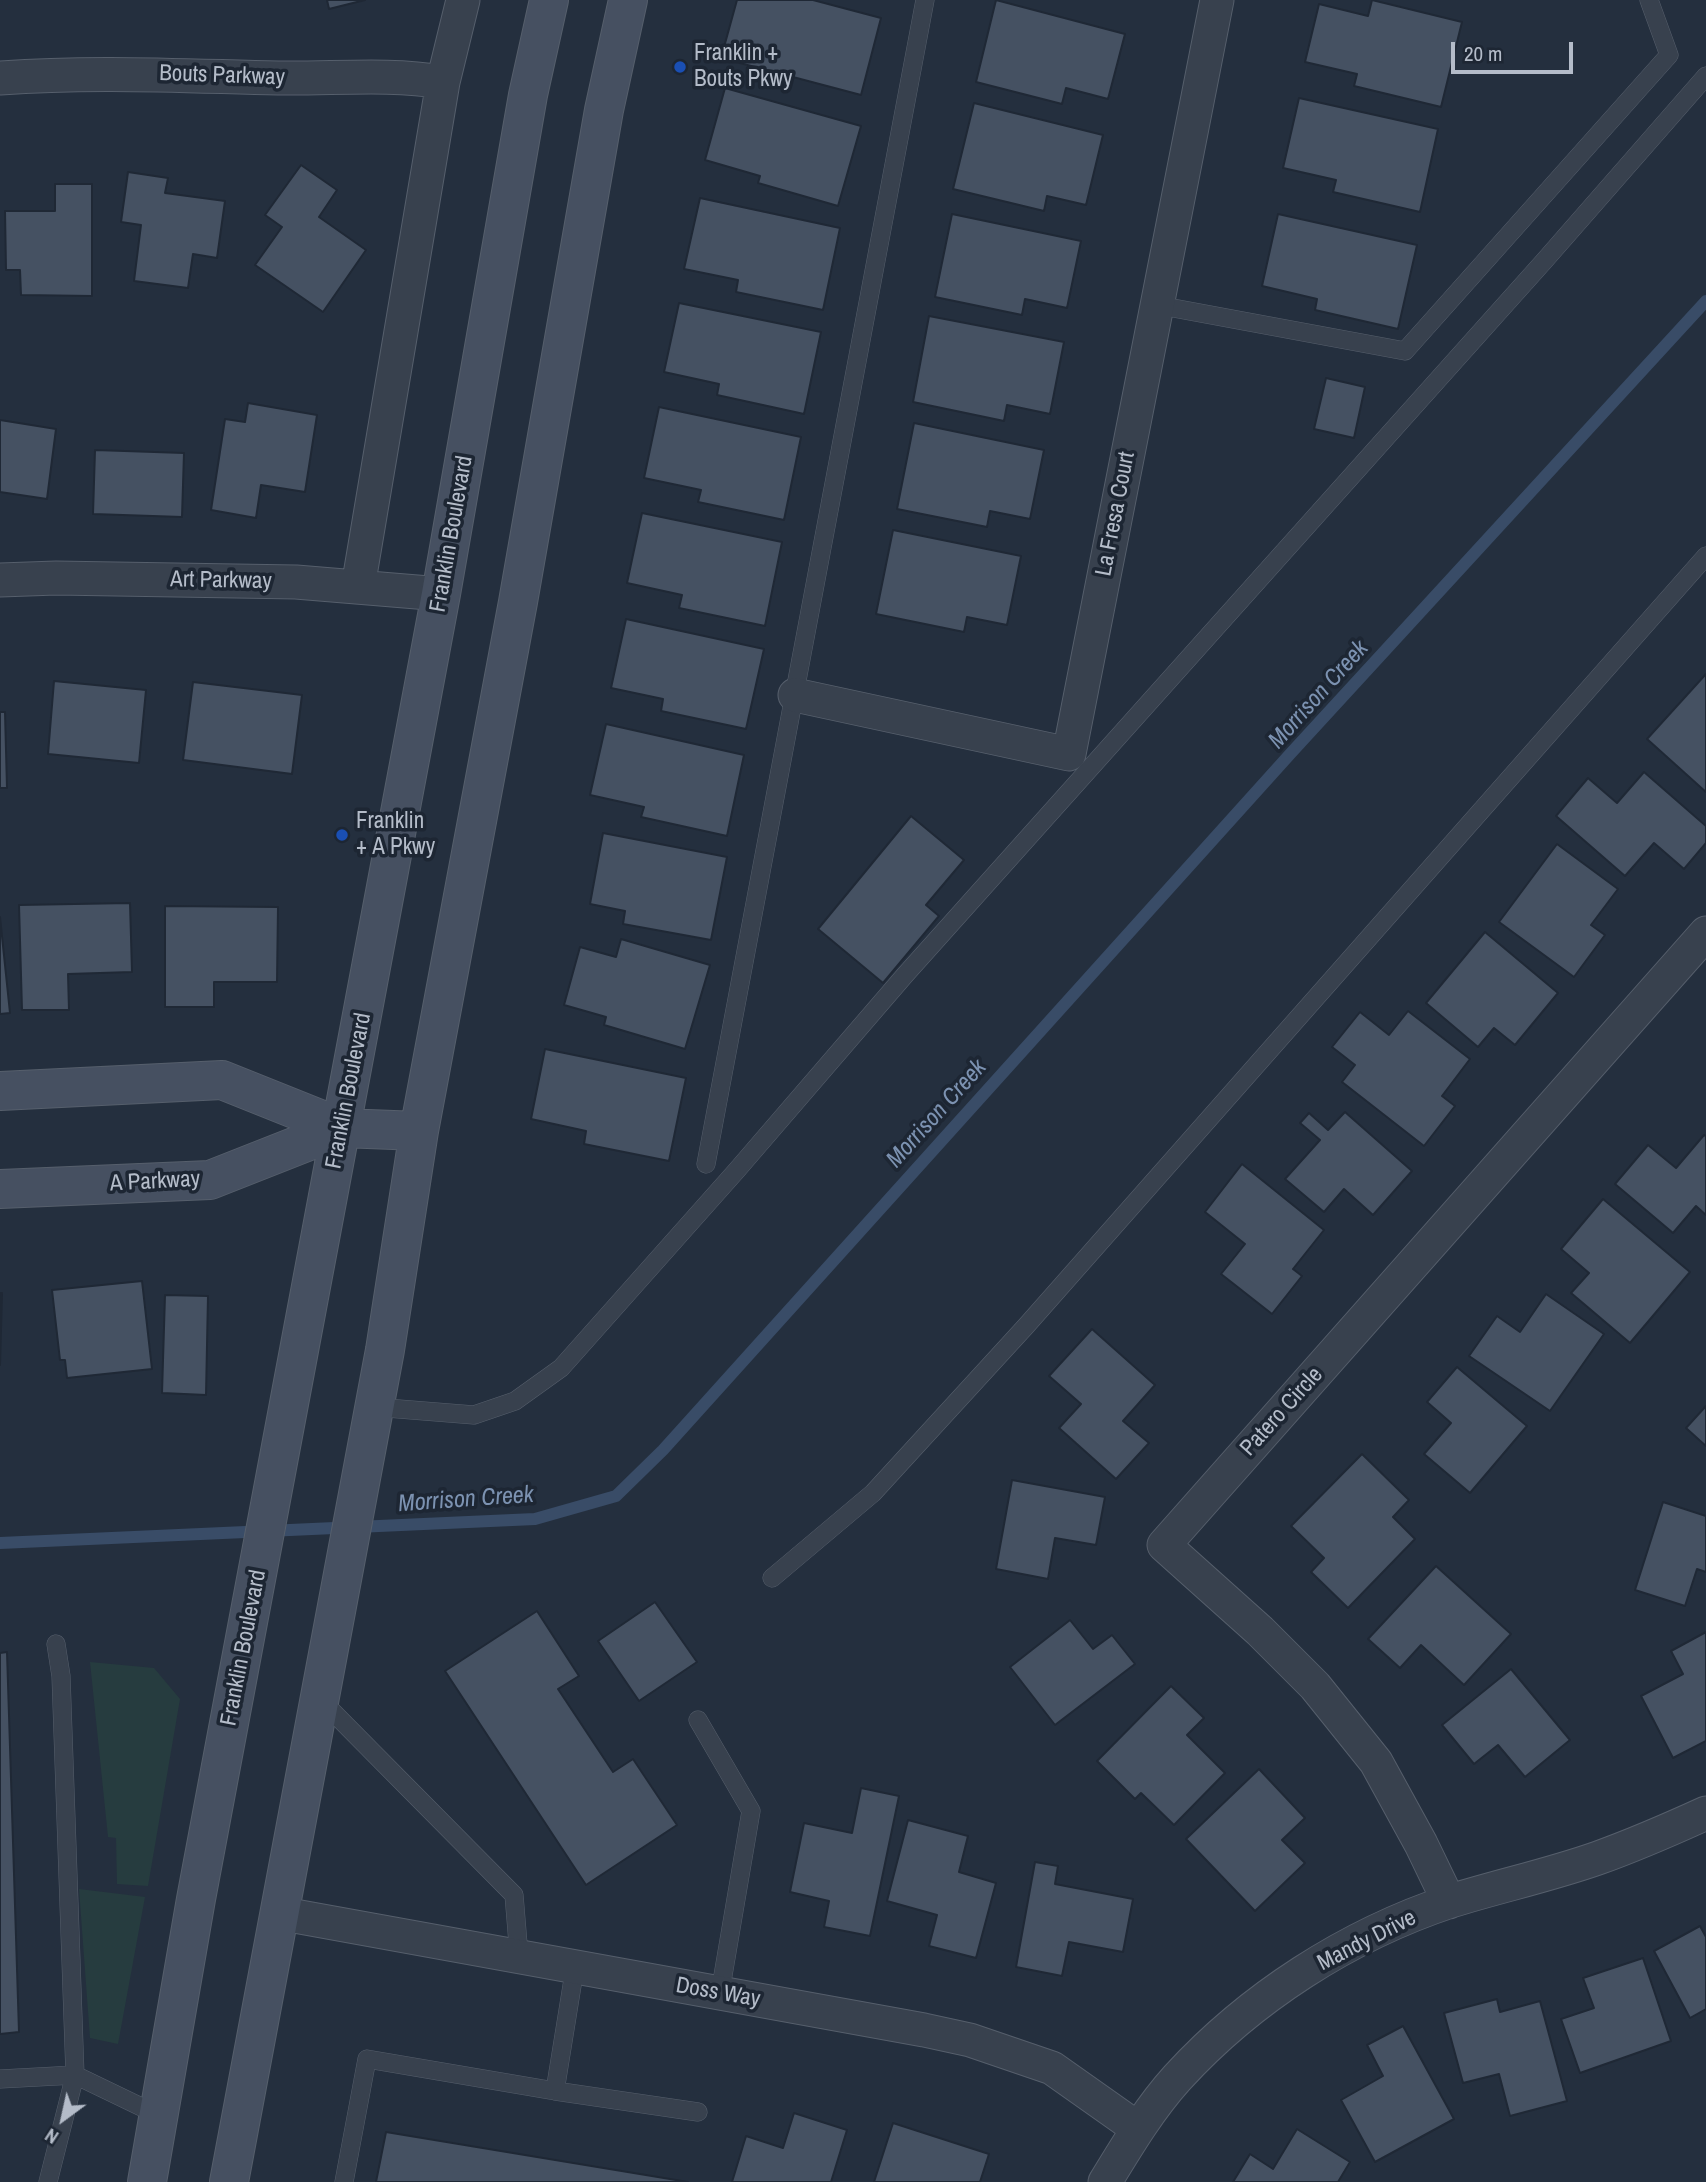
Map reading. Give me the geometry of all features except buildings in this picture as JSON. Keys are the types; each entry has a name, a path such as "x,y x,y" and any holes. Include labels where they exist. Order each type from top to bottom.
{"main road":[{"name":"Franklin Boulevard","path":"147,2182 196,1899 441,594 526,108 549,0"},
{"path":"229,2182 385,1350 419,1130 516,615 604,110 628,0"},
{"name":"A Parkway","path":"0,1091 222,1080 342,1128 419,1130"},
{"name":"A Parkway","path":"0,1188 210,1180 342,1128"}],"street":[{"path":"358,586 443,82 463,0"},
{"name":"La Fresa Court","path":"795,695 1069,754 1217,0"},
{"name":"Bouts Parkway","path":"0,78 145,73 280,78 410,77 443,82"},
{"name":"Art Parkway","path":"0,580 296,582 441,594"},
{"name":"Patero Circle","path":"1449,1902 1376,1762 1315,1686 1260,1631 1164,1545 1706,933"},
{"name":"Mandy Drive","path":"1105,2182 1137,2128 1177,2078 1222,2033 1262,1999 1333,1954 1390,1926 1449,1902 1598,1858 1706,1814"},
{"name":"Doss Way","path":"278,1913 970,2040 1052,2067 1137,2128"}],"lane":[{"path":"706,1164 925,0"},
{"path":"1157,305 1405,351 1669,55 1649,0"},
{"path":"374,1407 474,1415 514,1401 561,1368 905,975 1536,270 1706,76"},
{"path":"772,1578 873,1493 1026,1326 1706,556"},
{"path":"48,2182 75,2074 61,1676 56,1644"},
{"path":"318,1697 514,1895 519,1956"},
{"path":"698,1720 751,1811 720,1993"},
{"path":"555,2091 575,1967"},
{"path":"344,2182 367,2059 698,2112"},
{"path":"0,2080 75,2074 158,2115"}],"green space":[{"path":"90,1662 154,1668 180,1699 148,1886 117,1884 116,1838 108,1837"},
{"path":"79,1889 145,1897 118,2044 90,2038"}],"waterway":[{"name":"Morrison Creek","path":"0,1543 535,1519 616,1496 663,1450 1291,753 1706,301"}],"place":[{"name":"Franklin + Bouts Pkwy","path":"680,67"},
{"name":"Franklin + A Pkwy","path":"342,835"}]}
